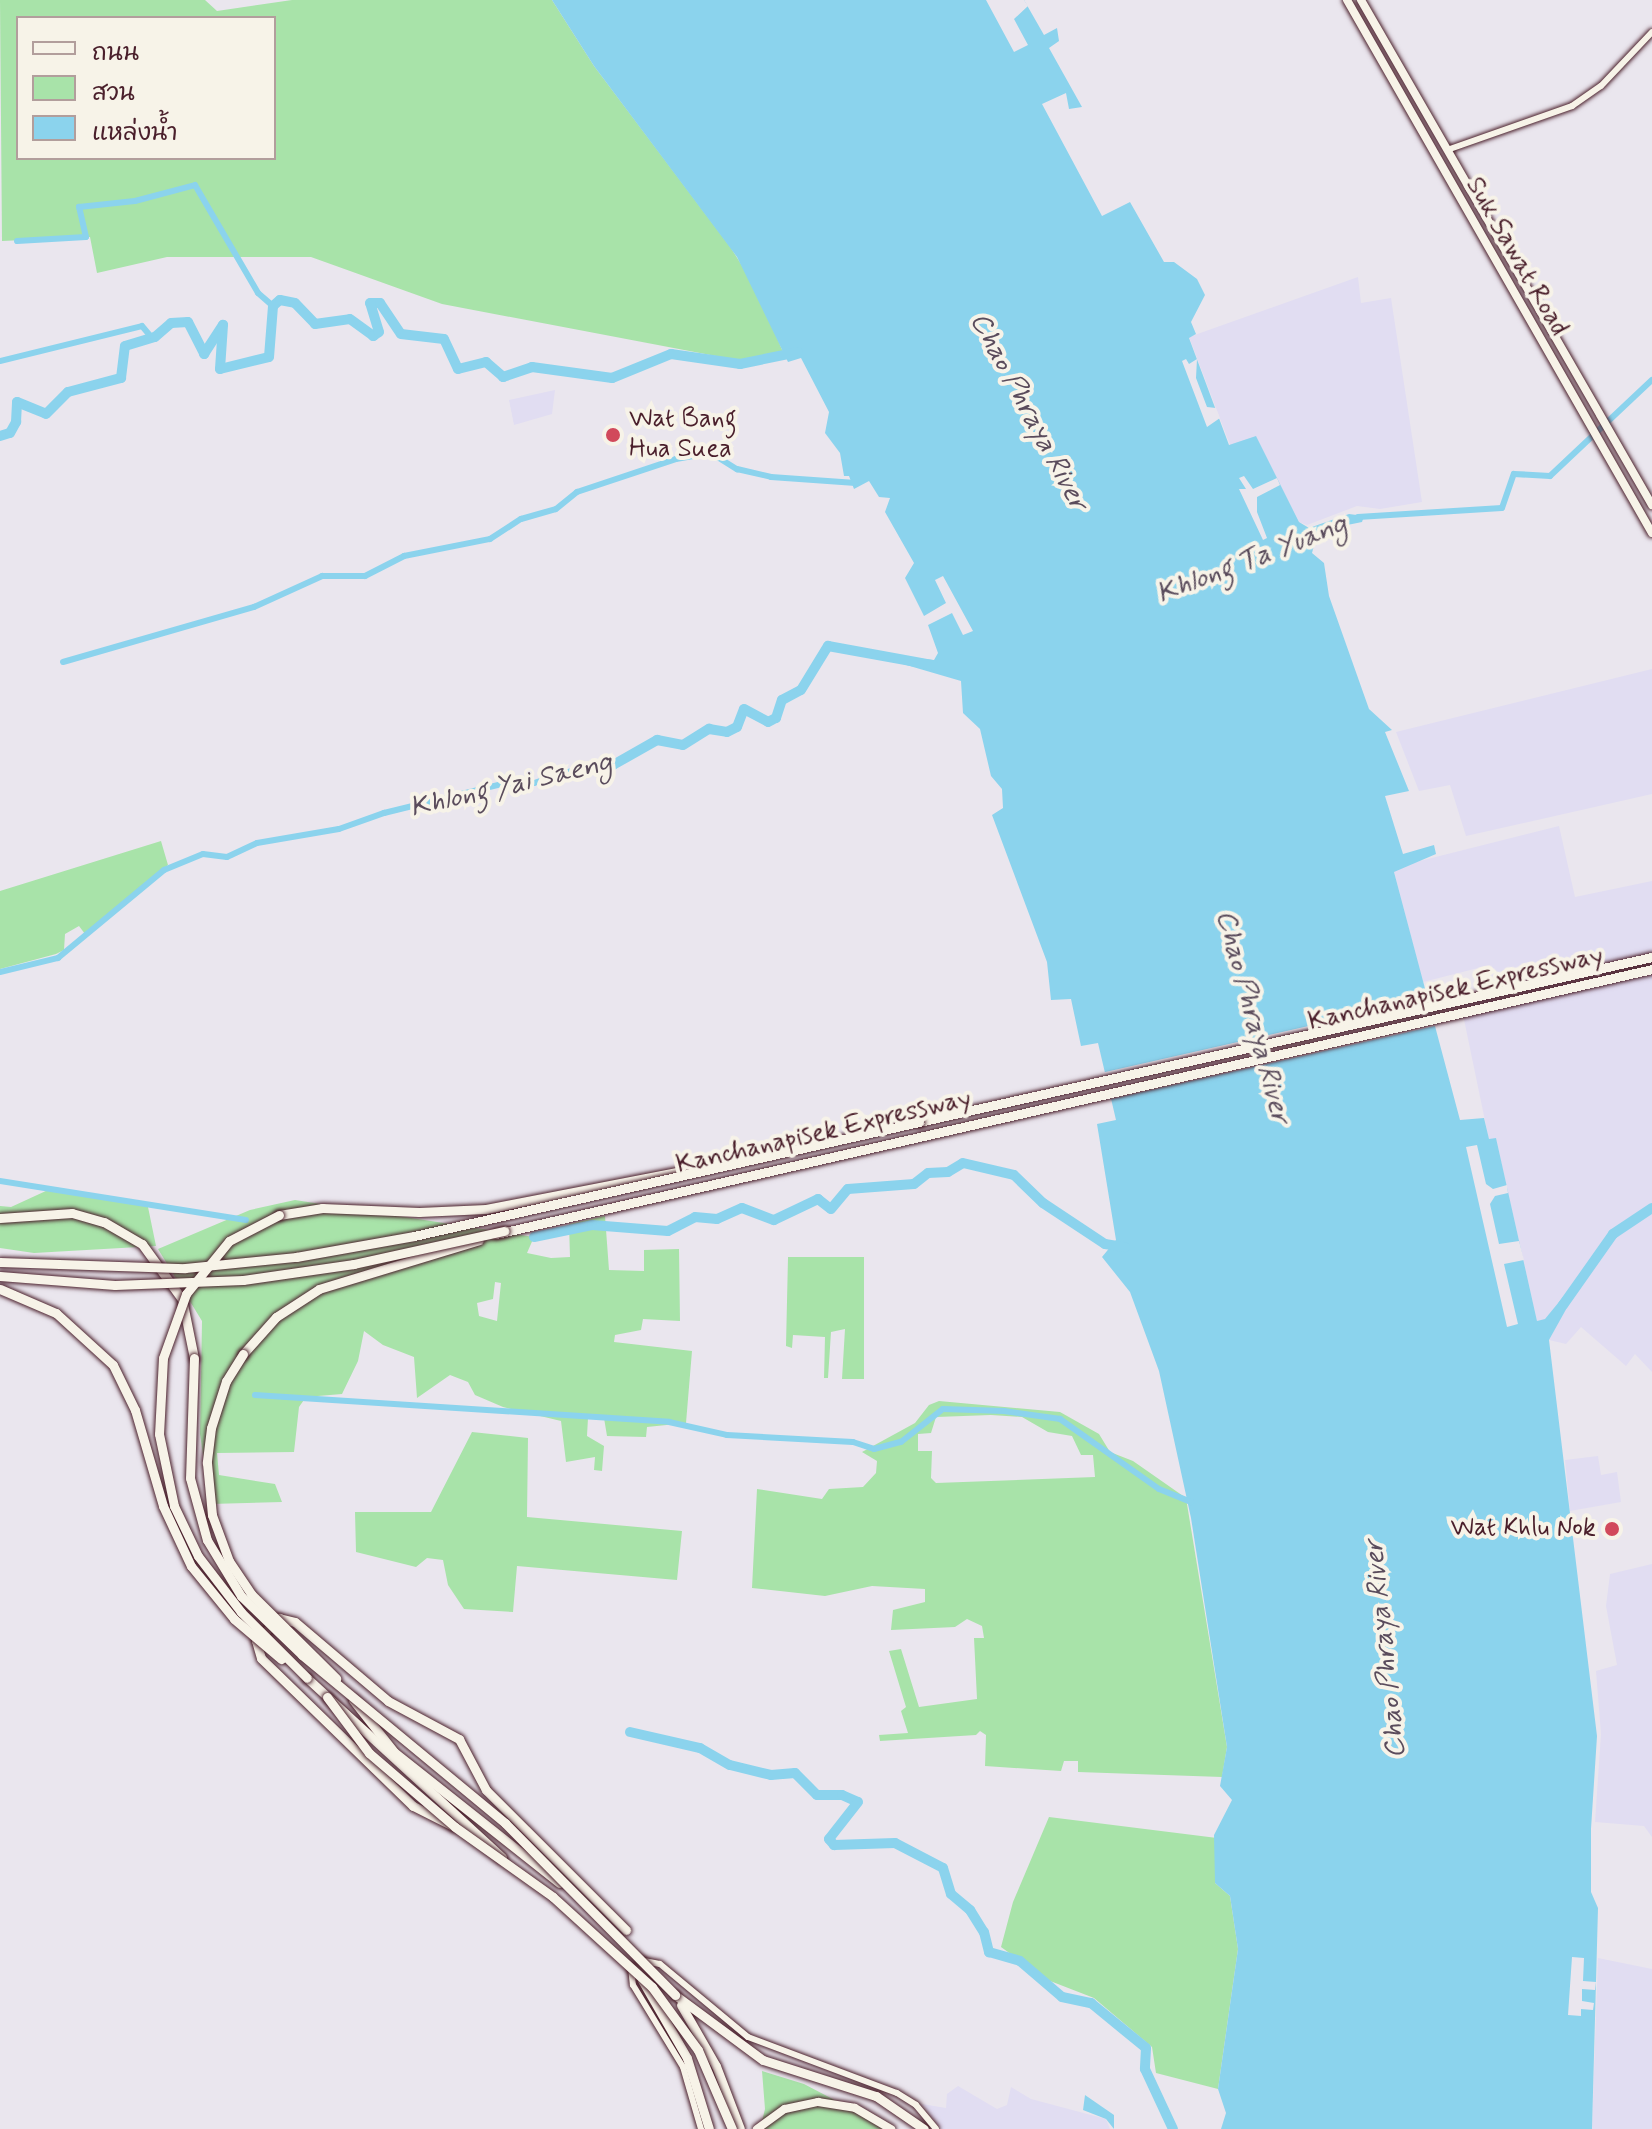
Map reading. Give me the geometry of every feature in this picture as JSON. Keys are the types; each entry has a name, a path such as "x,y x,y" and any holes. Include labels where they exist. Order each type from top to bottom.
{"highway":[{"name":"Kanchanapisek Expressway","path":"0,1262 185,1268 296,1257 744,1161 1652,957"},
{"name":"Kanchanapisek Expressway","path":"0,1276 115,1285 243,1280 354,1264 1652,969"},
{"path":"732,2129 698,2050 634,1969 514,1867 327,1697 219,1586 174,1506 164,1469 158,1411 163,1358 186,1294 206,1263 242,1231 300,1210 486,1209 744,1161"},
{"path":"0,1218 47,1212 88,1217 131,1236 163,1266 182,1299 194,1343 190,1478 207,1540 262,1619 495,1814 564,1887 675,1995 763,2060 876,2096 924,2129"},
{"path":"504,1231 355,1275 304,1297 252,1342 220,1396 208,1446 207,1482 223,1546 251,1594 346,1691 394,1752 564,1887"},
{"path":"0,1289 56,1313 107,1359 135,1410 163,1506 191,1566 234,1619 307,1678"},
{"path":"455,1827 413,1806 362,1761 317,1709 257,1652 256,1641 279,1618 295,1622 388,1701 459,1739 486,1790 626,1930"},
{"path":"327,1697 369,1753 455,1827 514,1867"},
{"path":"634,1969 687,2058 709,2129"},
{"path":"675,1995 716,2066 740,2129"}],"main road":[{"name":"Suk Sawat Road","path":"1347,0 1652,533"},
{"name":"Suk Sawat Road","path":"1361,0 1652,505"},
{"path":"1627,490 1639,483"},
{"path":"757,2129 785,2109 818,2102 855,2108 891,2129"}],"street":[{"path":"1447,150 1572,106 1601,86 1652,32"},
{"path":"701,2129 673,2044 630,1979 630,1968 639,1960 660,1964 748,2037 897,2093 916,2105 936,2129"}],"shaded area":[{"path":"1358,277 1361,303 1391,298 1422,502 1380,509 1357,506 1307,525 1299,522 1256,437 1230,445 1189,337"},
{"path":"555,390 552,414 514,425 509,400"},
{"path":"1652,669 1652,794 1466,836 1450,785 1419,791 1396,732"},
{"path":"1559,826 1575,897 1652,881 1652,1372 1635,1354 1626,1366 1581,1327 1566,1344 1549,1340 1573,1295 1563,1297 1545,1320 1537,1321 1496,1139 1489,1140 1461,1005 1496,994 1490,965 1423,982 1394,872 1396,867"},
{"path":"1598,1456 1601,1475 1617,1472 1621,1502 1570,1511 1565,1460"},
{"path":"1652,1564 1652,1837 1644,1826 1595,1822 1601,1734 1596,1671 1617,1665 1606,1606 1610,1574"},
{"path":"1598,1958 1652,1969 1652,2129 1592,2129"},
{"path":"958,2086 997,2109 1007,2105 1011,2087 1031,2099 1106,2119 1110,2129 941,2129 922,2104 946,2108 947,2094"}],"green space":[{"path":"0,0 205,0 217,11 292,0 552,0 594,66 731,248 757,290 783,352 742,361 442,304 311,257 167,257 97,273 90,237 2,241"},
{"path":"161,841 168,865 85,934 79,926 65,934 64,950 0,969 0,891"},
{"path":"48,1190 110,1196 148,1207 156,1246 34,1253 0,1248 0,1206 11,1207"},
{"path":"295,1200 534,1237 527,1253 551,1258 570,1257 569,1224 605,1216 609,1270 644,1271 644,1250 679,1249 680,1321 643,1319 641,1330 615,1335 614,1342 692,1351 686,1423 647,1427 646,1437 607,1436 604,1418 588,1418 587,1436 604,1446 602,1471 594,1470 595,1457 566,1462 561,1421 503,1407 475,1395 468,1382 450,1375 417,1398 414,1357 383,1345 364,1331 358,1361 342,1394 306,1397 299,1407 294,1452 217,1453 219,1475 275,1484 282,1502 210,1504 200,1434 202,1321 158,1249 250,1210","holes":["495,1282 501,1283 497,1321 479,1316 477,1303 493,1299"]},
{"path":"788,1257 864,1257 864,1379 842,1379 845,1329 831,1332 828,1378 824,1378 825,1337 793,1335 792,1348 786,1346"},
{"path":"939,1401 1060,1412 1099,1434 1110,1452 1133,1461 1186,1498 1227,1747 1222,1777 1078,1772 1078,1761 1064,1761 1061,1771 985,1766 986,1735 980,1731 976,1735 880,1741 879,1735 908,1733 901,1711 906,1707 889,1651 901,1649 919,1707 977,1699 974,1638 984,1638 982,1626 967,1619 955,1627 891,1630 893,1610 925,1602 925,1589 872,1586 825,1596 752,1588 757,1489 822,1499 829,1489 863,1487 876,1473 877,1461 862,1452 915,1423 929,1405","holes":["936,1417 1022,1417 1048,1432 1072,1436 1081,1455 1093,1455 1095,1477 936,1483 931,1478 932,1451 918,1451 918,1434 931,1433"]},
{"path":"472,1432 528,1438 527,1517 682,1531 677,1580 517,1566 513,1612 464,1609 448,1585 443,1560 427,1558 416,1567 356,1552 355,1512 431,1512"},
{"path":"1049,1817 1217,1838 1215,1883 1230,1896 1238,1949 1218,2089 1156,2073 1152,2047 1094,1998 1045,1979 1001,1947 1013,1902"},
{"path":"762,2071 804,2084 890,2129 760,2129 765,2109"}],"water":[{"name":"Chao Phraya River","path":"552,0 1024,0 1044,35 1057,28 1059,41 1049,48 1082,107 1069,109 1066,93 1042,104 1102,216 1130,202 1164,262 1174,262 1197,279 1205,295 1191,322 1196,334 1189,338 1229,445 1256,436 1299,522 1309,528 1349,514 1364,516 1362,522 1318,531 1312,553 1324,563 1329,596 1369,709 1392,730 1385,732 1409,791 1385,796 1403,854 1434,845 1436,854 1394,872 1460,1120 1484,1118 1489,1139 1496,1138 1537,1321 1545,1319 1563,1297 1574,1295 1549,1340 1597,1736 1591,1829 1591,1892 1598,1908 1592,2129 1221,2129 1226,2113 1218,2089 1238,1949 1230,1896 1215,1883 1214,1835 1232,1800 1220,1786 1227,1747 1191,1518 1159,1371 1130,1292 1102,1257 1116,1240 1097,1124 1116,1120 1098,1043 1081,1046 1071,999 1051,1000 1047,962 992,815 1003,808 1002,789 991,776 980,729 963,713 961,681 896,662 896,656 934,660 938,653 928,625 952,613 963,635 973,631 943,576 935,580 946,603 924,616 905,578 914,563 885,512 890,498 879,497 869,481 854,489 849,476 844,476 840,453 825,433 829,412 801,358 788,362 737,257 594,66"},
{"path":"1085,2095 1114,2115 1114,2129 1106,2119 1083,2110"}],"pier":[{"path":"986,0 1024,0 1028,6 1014,19 1028,45 1014,52"},
{"path":"1186,359 1189,364 1197,359 1196,378 1207,407 1216,408 1220,418 1207,427 1182,361"},
{"path":"1244,476 1253,489 1277,478 1280,485 1257,497 1257,512 1267,538 1263,540 1239,489 1246,489 1239,478"},
{"path":"1432,998 1439,1025 1107,1100 1101,1073"},
{"path":"1477,1145 1486,1184 1493,1189 1507,1185 1508,1193 1495,1196 1490,1204 1499,1244 1519,1241 1524,1260 1504,1264 1518,1324 1507,1327 1466,1147"},
{"path":"1572,1957 1584,1958 1583,1981 1596,1982 1595,1990 1582,1989 1582,2001 1594,2003 1593,2010 1581,2009 1581,2016 1568,2015"}],"waterway":[{"path":"17,241 86,237 79,207 135,201 195,185 258,293 273,306"},
{"path":"0,436 10,433 16,422 17,402 46,414 68,392 121,378 125,346 155,337 171,323 188,322 204,354 223,325 220,369 269,357 273,306 280,300 295,303 315,324 350,319 373,336 379,332 370,303 380,303 401,334 444,339 458,369 486,362 503,377 532,367 612,378 671,354 740,364 798,352"},
{"path":"0,361 142,326 152,338"},
{"name":"Khlong Ta Yuang","path":"1358,517 1502,508 1514,474 1550,476 1652,380"},
{"path":"63,662 254,607 322,576 365,576 404,556 490,539 521,519 556,509 577,492 676,459 711,453 737,469 771,477 856,483"},
{"name":"Khlong Yai Saeng","path":"593,764 613,765 657,740 683,745 709,729 727,732 737,727 744,709 768,722 776,718 782,700 801,690 828,646 933,665"},
{"name":"Khlong Yai Saeng","path":"0,972 58,958 164,870 203,854 227,857 257,843 339,829 384,813 502,784 534,783 593,764"},
{"path":"534,1237 592,1225 668,1231 695,1217 717,1219 742,1208 774,1220 818,1199 831,1209 848,1189 914,1184 928,1173 948,1172 963,1163 1014,1175 1043,1203 1105,1244 1125,1247"},
{"path":"0,1181 246,1220"},
{"path":"1563,1305 1613,1234 1652,1208"},
{"path":"255,1395 669,1422 727,1435 853,1442 874,1449 901,1442 943,1409 1004,1411 1060,1419 1159,1489 1191,1502"},
{"path":"630,1732 700,1748 730,1765 771,1775 795,1773 817,1795 842,1795 858,1802 829,1839 834,1845 895,1843 943,1868 951,1894 970,1910 984,1932 989,1952 1020,1961 1062,1997 1091,2003 1146,2048 1145,2069 1173,2129"}],"place":[{"name":"Wat Bang Hua Suea","path":"613,435"},
{"name":"Wat Khlu Nok","path":"1612,1529"}]}
